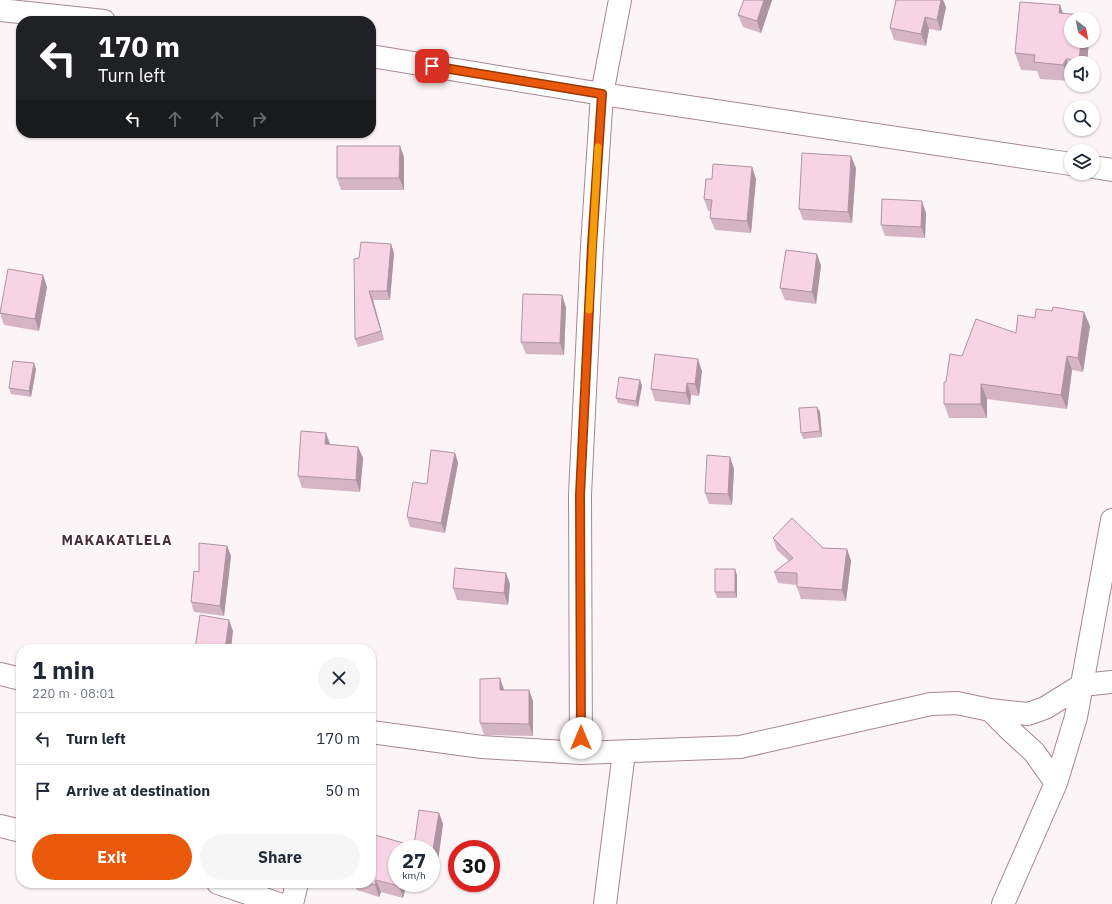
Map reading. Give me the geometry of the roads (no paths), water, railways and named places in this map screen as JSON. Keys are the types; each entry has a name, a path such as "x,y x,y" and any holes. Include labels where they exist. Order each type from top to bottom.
{"street":[{"path":"581,753 580,495 592,246 602,94 620,0"},
{"path":"0,10 57,16"},
{"path":"376,57 602,94 1064,163"},
{"path":"1100,168 1112,170"},
{"path":"1003,904 1056,783 1076,717 1112,520"},
{"path":"0,674 16,678"},
{"path":"376,733 482,747 581,753 740,747 931,704 957,703 990,710 1028,714 1045,708 1082,685 1112,682"},
{"path":"990,710 1011,732 1034,752 1056,783"},
{"path":"605,904 624,752"},
{"path":"0,826 16,830"},
{"path":"233,888 279,904"},
{"path":"292,904 295,888"}],"district":[{"name":"MAKAKATLELA","path":"117,540"}]}
